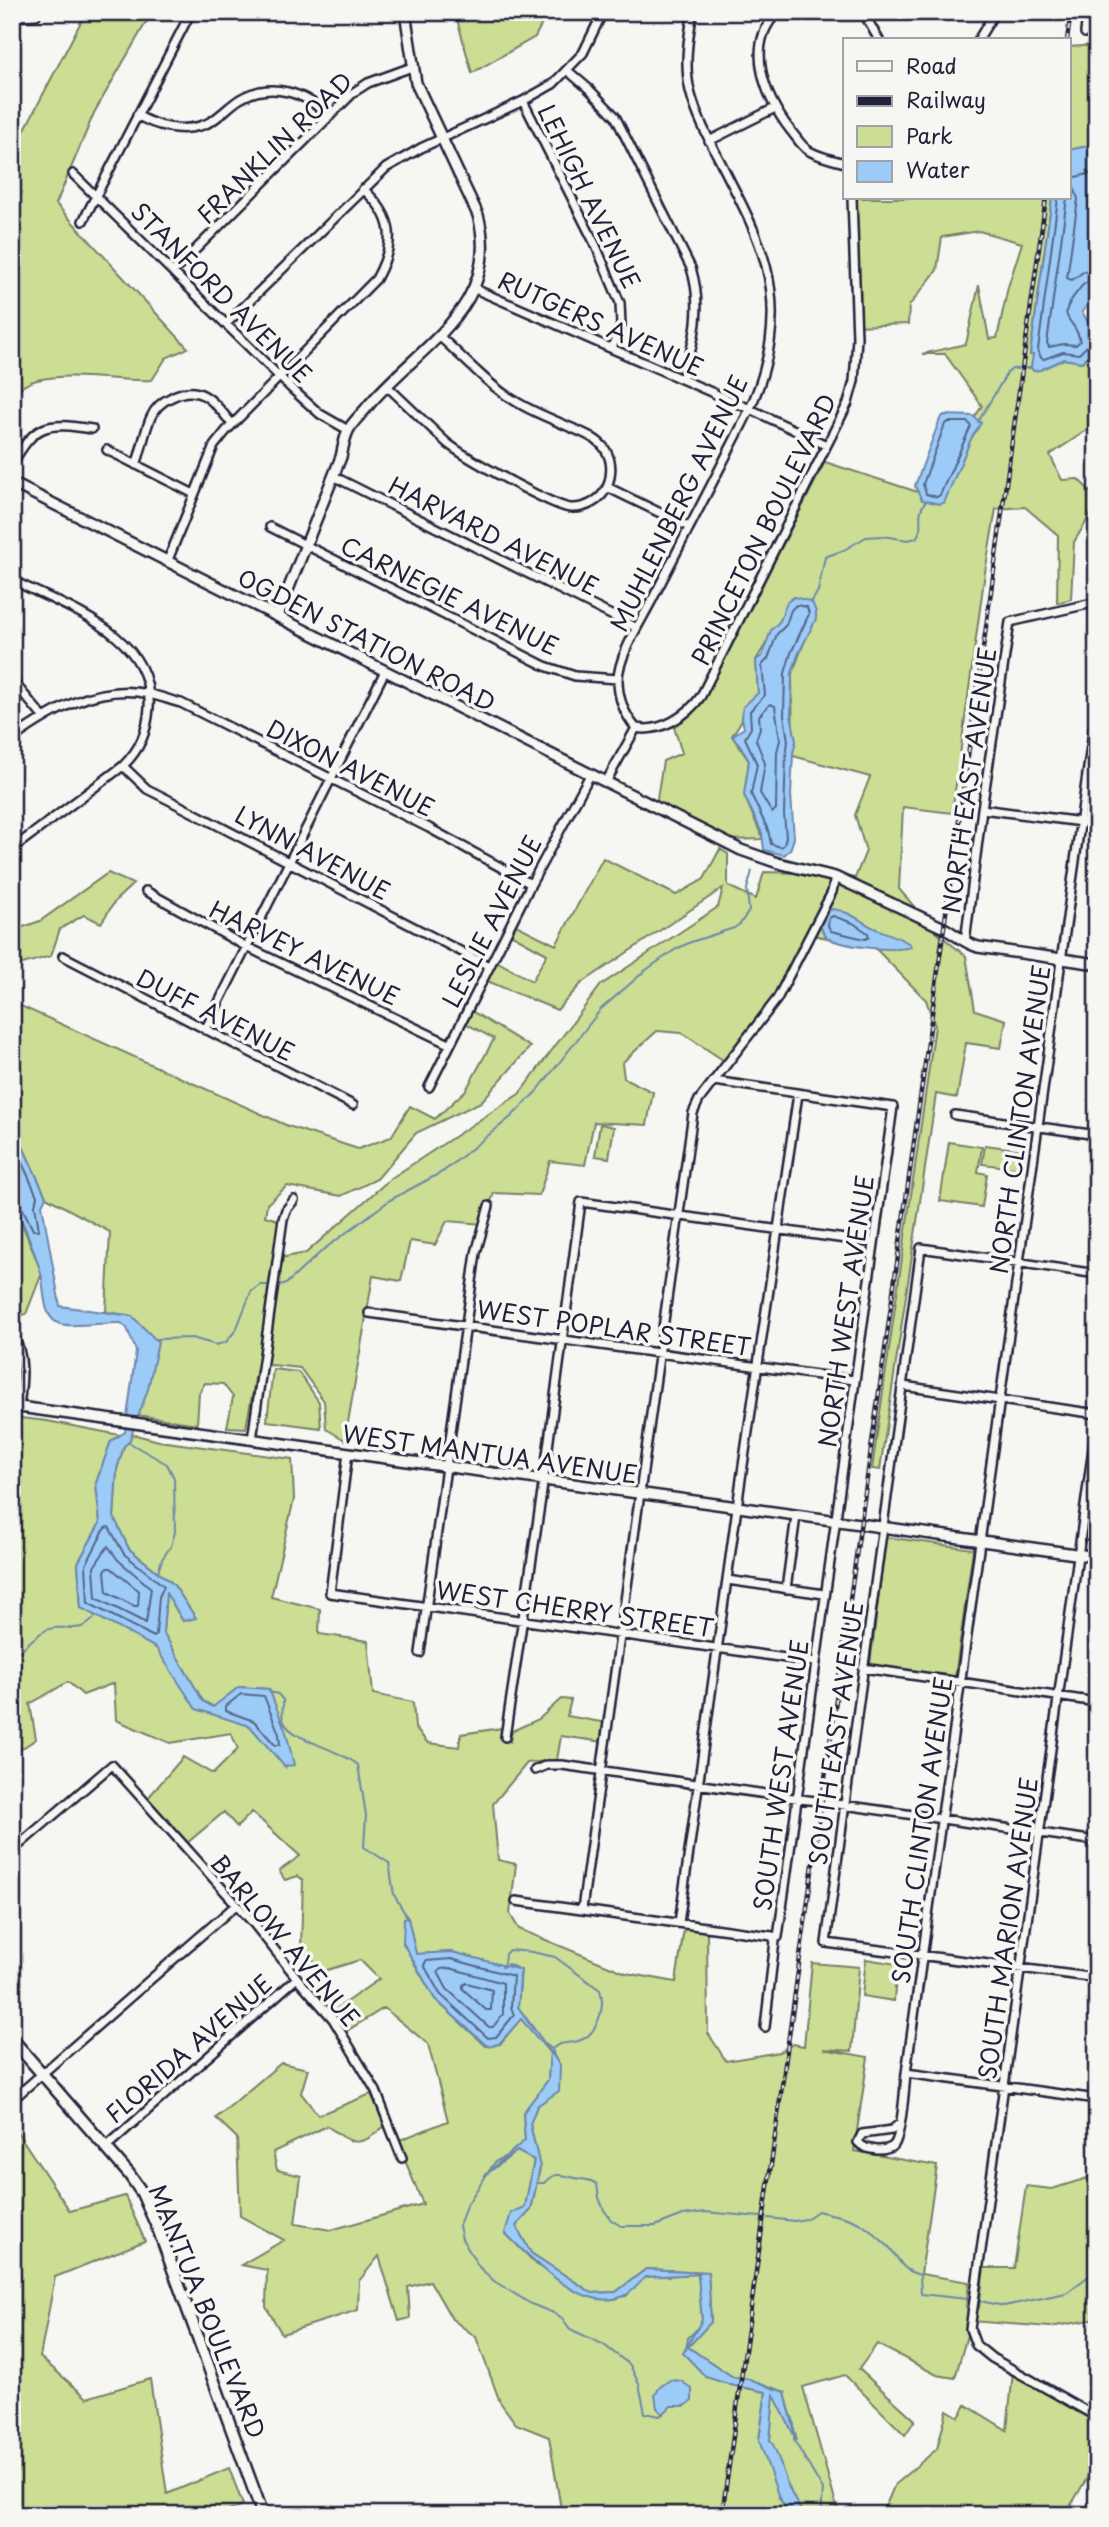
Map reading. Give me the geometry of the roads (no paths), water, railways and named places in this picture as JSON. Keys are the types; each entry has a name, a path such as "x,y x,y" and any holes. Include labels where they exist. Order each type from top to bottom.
{"main road":[{"name":"MANTUA BOULEVARD","path":"12,2039 106,2147 142,2193 159,2231 264,2515"}],"street":[{"path":"83,221 191,12"},
{"path":"278,615 333,476 348,430 466,306 475,289 482,260 481,228 474,206 416,83 405,12"},
{"path":"226,324 380,173 396,162 523,102 553,84 583,54 603,12"},
{"name":"MUHLENBERG AVENUE","path":"618,679 638,628 750,409 759,388 769,350 772,291 756,234 709,141 690,90 687,57 693,12"},
{"path":"778,12 762,41 760,61 775,108 806,150 843,162"},
{"path":"863,12 878,38"},
{"path":"979,38 995,12"},
{"path":"1085,33 1087,12"},
{"path":"12,20 19,16 36,15"},
{"name":"FRANKLIN ROAD","path":"173,272 354,92 368,83 412,67"},
{"path":"568,71 615,116 691,268 696,285 696,321 692,349 682,379"},
{"path":"137,115 161,125 186,128 201,126 214,120 238,100 252,93 273,90 290,92 309,100 328,117"},
{"name":"LEHIGH AVENUE","path":"523,102 596,246 621,303 621,325 612,348"},
{"path":"709,141 775,108"},
{"name":"STANFORD AVENUE","path":"74,174 279,376 320,414 348,430"},
{"path":"168,560 214,446 232,424 376,279 383,266 389,249 387,218 378,202 363,189"},
{"name":"PRINCETON BOULEVARD","path":"636,728 659,728 689,711 701,696 747,609 852,392 857,338 852,200"},
{"name":"RUTGERS AVENUE","path":"475,289 826,445"},
{"path":"387,386 458,452 565,507 592,504 607,487 611,472 610,460 603,446 584,434 510,399 439,336"},
{"path":"136,465 151,417 160,403 175,394 192,390 205,395 232,424"},
{"path":"12,465 25,444 40,429 65,425 92,429"},
{"path":"107,450 194,494"},
{"name":"HARVARD AVENUE","path":"333,476 638,628"},
{"name":"OGDEN STATION ROAD","path":"12,483 278,615 590,775 759,857 835,877 944,928 978,947 1097,964"},
{"path":"607,487 689,527"},
{"name":"CARNEGIE AVENUE","path":"270,527 545,666 575,676 618,679"},
{"path":"12,580 97,623 120,638 143,670 150,694 145,733 136,753 123,766 12,849"},
{"name":"NORTH EAST AVENUE","path":"965,942 1010,622 1097,602"},
{"path":"205,1030 385,671"},
{"path":"606,782 636,728 627,718 618,679"},
{"path":"12,680 43,717"},
{"name":"DIXON AVENUE","path":"12,740 43,717 79,700 127,692 150,694 181,703 331,777 531,884"},
{"name":"NORTH CLINTON AVENUE","path":"981,1541 1097,703"},
{"name":"LYNN AVENUE","path":"123,766 148,789 489,966"},
{"name":"LESLIE AVENUE","path":"429,1087 531,884 590,775"},
{"path":"982,809 1097,824"},
{"path":"582,1909 693,1113 777,999 832,892 835,877"},
{"name":"HARVEY AVENUE","path":"146,891 247,947 449,1044"},
{"name":"DUFF AVENUE","path":"63,956 353,1105"},
{"path":"679,1923 798,1094 714,1081"},
{"name":"NORTH WEST AVENUE","path":"798,1094 892,1107 835,1521"},
{"path":"955,1115 1097,1135"},
{"path":"252,1440 283,1219 294,1200"},
{"path":"505,1737 581,1202 874,1243"},
{"path":"420,1653 476,1252 489,1206"},
{"path":"882,1528 921,1248 1097,1274"},
{"name":"WEST POPLAR STREET","path":"369,1313 855,1380"},
{"path":"12,1334 21,1357 15,1407"},
{"path":"903,1387 1097,1413"},
{"name":"WEST MANTUA AVENUE","path":"15,1407 1097,1558"},
{"name":"SOUTH MARION AVENUE","path":"1097,1420 972,2306 972,2336 983,2351 1097,2417"},
{"name":"WEST CHERRY STREET","path":"348,1453 330,1593 814,1662"},
{"path":"786,1589 796,1516"},
{"name":"SOUTH WEST AVENUE","path":"772,1936 778,1937 835,1521"},
{"name":"SOUTH EAST AVENUE","path":"882,1528 825,1943 924,1955"},
{"name":"SOUTH CLINTON AVENUE","path":"900,2124 892,2130 862,2134 858,2142 869,2149 891,2148 896,2143 900,2124 981,1541"},
{"path":"727,1580 824,1594"},
{"path":"863,1668 1097,1702"},
{"name":"BARLOW AVENUE","path":"12,1851 112,1765 254,1924 333,2019 376,2091 402,2158"},
{"path":"535,1770 547,1765 601,1771 1097,1841"},
{"path":"516,1900 772,1936"},
{"path":"12,2100 236,1905"},
{"name":"SOUTH WEST AVENUE","path":"765,2027 775,1941 772,1936"},
{"path":"924,1955 1097,1978"},
{"name":"FLORIDA AVENUE","path":"106,2147 297,1978"},
{"path":"906,2073 1097,2099"}],"water":[{"path":"1097,144 1097,292 1082,312 1090,325 1097,325 1097,350 1093,350 1082,362 1064,359 1033,371 1033,355 1030,355 1052,200 1070,200 1070,150"},
{"path":"944,415 973,416 981,423 971,439 944,503 940,504 922,500 915,486 940,419"},
{"path":"794,597 812,602 816,619 792,673 791,715 796,741 791,795 794,838 790,850 784,855 764,850 762,833 744,795 749,761 732,736 744,728 743,707 758,693 756,660 762,656 771,630 780,621 787,602"},
{"path":"833,909 901,939 911,947 869,948 828,938 820,924 825,912"},
{"path":"12,1123 46,1197 42,1205 60,1306 132,1316 158,1342 148,1389 117,1469 114,1517 129,1549 173,1584 196,1618 183,1621 166,1593 163,1632 203,1701 213,1707 239,1687 269,1689 286,1732 294,1765 284,1766 250,1726 196,1709 156,1648 81,1608 78,1563 100,1523 96,1483 111,1441 125,1432 136,1351 127,1328 121,1323 65,1325 49,1315 42,1277 25,1227 18,1214 12,1212"},
{"path":"404,1918 408,1918 416,1954 452,1952 521,1970 518,2007 560,2065 559,2091 537,2106 530,2124 540,2167 531,2210 516,2226 531,2253 592,2293 616,2292 646,2269 708,2272 711,2322 688,2347 733,2377 749,2379 785,2392 797,2441 774,2395 770,2440 790,2490 804,2515 790,2515 779,2498 759,2440 766,2392 706,2377 683,2353 702,2320 698,2274 645,2277 624,2296 608,2300 591,2297 559,2281 505,2233 511,2213 525,2207 534,2160 517,2151 484,2176 525,2140 523,2113 548,2080 550,2053 521,2019 499,2044 487,2046 435,1999 403,1943"},
{"path":"670,2380 681,2381 692,2389 692,2401 685,2406 671,2406 663,2414 657,2408 655,2395 660,2387"}],"waterway":[{"path":"978,422 1007,373 1012,369 1031,368"},
{"path":"811,603 818,591 825,557 866,537 883,536 908,540 916,538 920,529 921,511 926,501"},
{"path":"277,1285 286,1284 323,1250 390,1200 444,1171 511,1117 538,1090 601,1009 646,970 676,949 740,924 749,911 747,889 752,871"},
{"path":"156,1339 192,1338 216,1345 226,1342 236,1330 251,1292 260,1285 272,1285"},
{"path":"128,1442 167,1464 174,1478 175,1532 158,1572"},
{"path":"12,1657 49,1629 79,1628 96,1616"},
{"path":"269,1692 278,1694 283,1700 283,1719 289,1728 306,1740 340,1754 358,1765 366,1815 364,1847 389,1863 394,1895 407,1917"},
{"path":"504,1963 505,1954 509,1950 555,1957 600,1990 601,2012 595,2027 585,2038 552,2049"},
{"path":"502,1967 508,1964 518,1969"},
{"path":"519,1996 520,1974"},
{"path":"524,2016 533,2029"},
{"path":"545,2044 552,2049 555,2059"},
{"path":"510,2154 495,2162 466,2206 459,2226 462,2239 479,2267 494,2281 531,2304 556,2314 570,2329 604,2345 630,2365 639,2384 645,2413 660,2416 663,2413"},
{"path":"536,2183 544,2183 557,2175 597,2184 604,2210 611,2220 621,2226 655,2226 683,2215 705,2212 760,2217"},
{"path":"768,2218 794,2221 806,2219 818,2211 850,2219 862,2225 889,2247 904,2267 920,2275 921,2294 967,2299"},
{"path":"980,2301 1004,2306 1066,2293 1097,2270"},
{"path":"689,2271 700,2273"},
{"path":"686,2350 688,2338 698,2328"},
{"path":"760,2383 777,2390"},
{"path":"788,2406 794,2422 794,2440 823,2490 821,2515"}],"railway":[{"path":"1067,38 1071,12"},
{"path":"722,2515 1046,200"}]}
